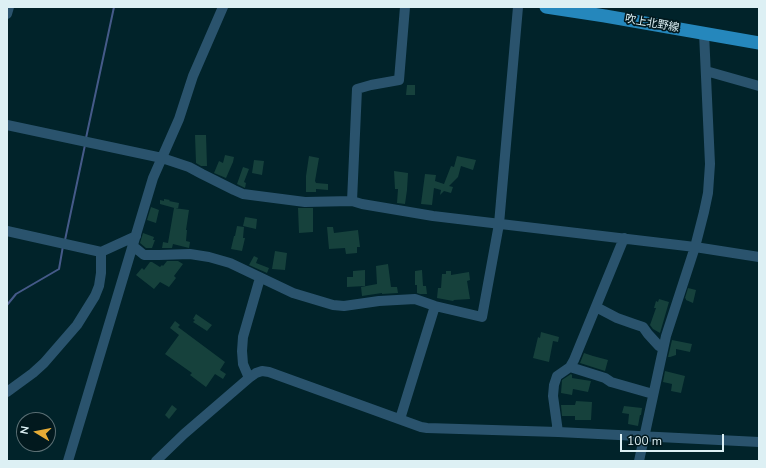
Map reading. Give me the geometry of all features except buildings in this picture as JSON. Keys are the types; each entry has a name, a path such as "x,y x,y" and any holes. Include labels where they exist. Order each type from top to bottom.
{"main road":[{"name":"吹上北野線","path":"546,7 605,11 759,44"}],"street":[{"path":"7,14 9,7"},
{"path":"68,461 153,178 179,119 193,76 223,7"},
{"path":"352,201 357,89 399,80 405,7"},
{"path":"135,241 144,255 190,254 209,257 230,263 293,293 334,305 344,306 379,300 415,299 435,306 482,317 499,224 518,7"},
{"path":"639,461 666,336 695,246 708,193 710,164 704,33"},
{"path":"706,71 759,86"},
{"path":"7,125 162,158 189,167 243,194 305,202 352,201 433,216 695,246 759,257"},
{"path":"7,231 101,252 135,241"},
{"path":"558,432 553,396 557,376 570,367 574,360 624,238"},
{"path":"7,392 44,363 77,325 95,296 101,273 101,252"},
{"path":"249,378 243,364 243,337 260,278"},
{"path":"400,419 435,306"},
{"path":"596,307 617,318 643,328 659,346 663,348"},
{"path":"570,367 605,378 611,382 653,394"},
{"path":"156,461 184,434 249,378 262,371 269,372 427,428 558,432 759,442"}],"waterway":[{"path":"86,138 114,7"},
{"path":"65,240 85,145"},
{"path":"7,305 16,294 59,269 63,246"}]}
